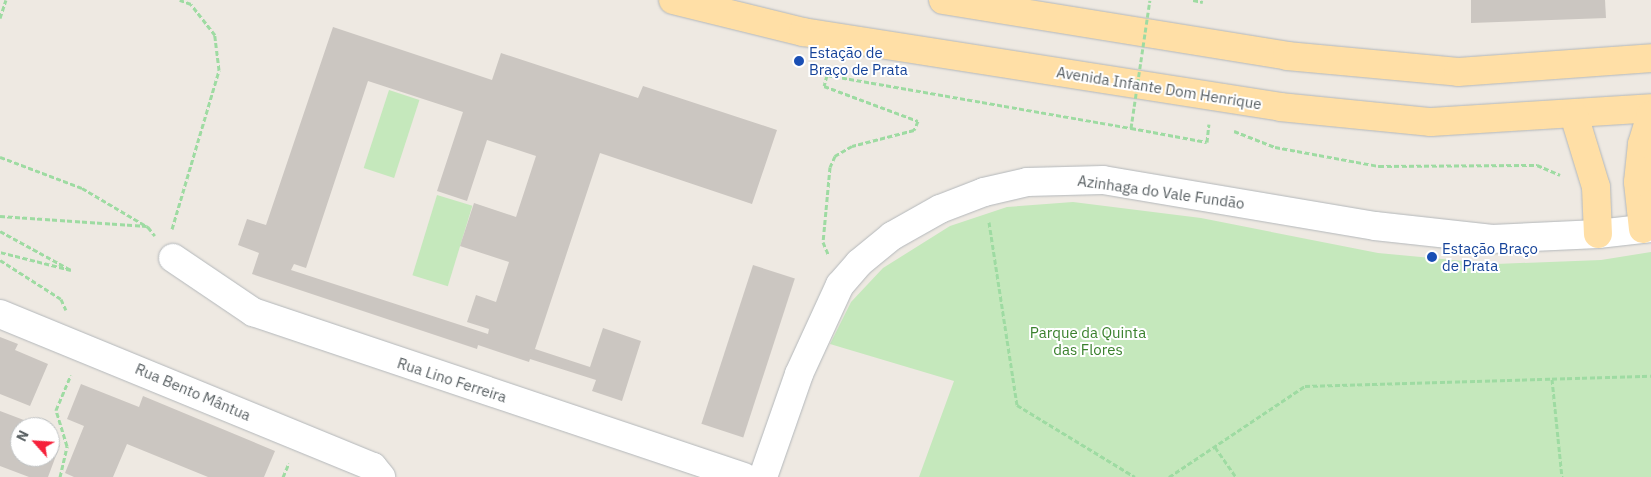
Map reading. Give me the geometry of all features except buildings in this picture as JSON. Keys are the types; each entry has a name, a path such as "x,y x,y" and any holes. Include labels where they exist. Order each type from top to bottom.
{"main road":[{"name":"Avenida Infante Dom Henrique","path":"673,0 803,32 1280,108 1431,122 1574,115 1651,108"},
{"path":"943,0 1056,10 1287,56 1458,72 1651,58"},
{"path":"1574,115 1596,188 1598,234"},
{"path":"1647,228 1638,182 1642,144 1651,115"}],"street":[{"name":"Azinhaga do Vale Fundão","path":"763,477 802,366 840,285 859,263 892,236 940,209 984,192 1027,182 1103,180 1435,234 1492,240 1598,234 1647,228"},
{"name":"Rua Lino Ferreira","path":"167,250 252,312 744,477"},
{"name":"Rua Bento Mântua","path":"0,314 373,468 380,477"}],"path":[{"path":"0,18 6,0"},
{"path":"167,250 219,70 215,35 191,4 180,0"},
{"path":"1131,128 1150,0"},
{"path":"1193,0 1203,2"},
{"path":"840,285 823,242 830,167 835,156 852,146 914,130 918,121 824,86 827,75 1207,142 1209,122 1217,125"},
{"path":"1225,128 1274,147 1380,166 1537,165 1557,172 1562,178"},
{"path":"0,157 82,188 148,226 167,250"},
{"path":"984,192 1017,405 1135,477"},
{"path":"0,216 148,226"},
{"path":"0,231 71,270 0,252"},
{"path":"1169,477 1306,386 1651,376"},
{"path":"1552,379 1562,477"},
{"path":"60,423 67,446 60,477"},
{"path":"1215,446 1236,477"}],"green space":[{"path":"389,90 419,100 394,178 364,168"},
{"path":"437,195 472,206 448,286 412,275"},
{"name":"Parque da Quinta das Flores","path":"1073,202 1201,218 1378,253 1496,264 1601,260 1651,252 1651,477 919,477 954,381 830,344 851,302 883,268 950,226 1007,207"}],"place":[{"name":"Estação de Braço de Prata","path":"799,61"},
{"name":"Estação Braço de Prata","path":"1432,257"}]}
